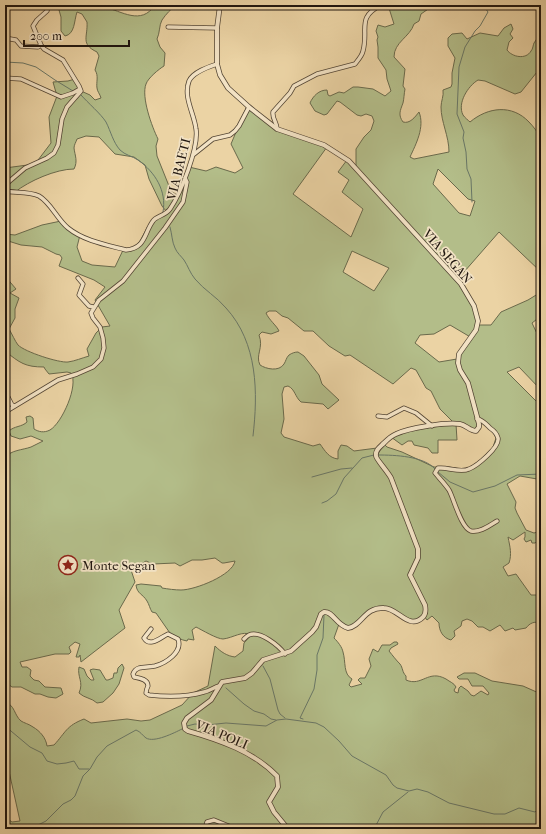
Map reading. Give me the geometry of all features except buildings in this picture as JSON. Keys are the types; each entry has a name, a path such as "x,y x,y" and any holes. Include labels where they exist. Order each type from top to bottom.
{"street":[{"path":"5,184 25,168 47,158 54,153 58,145 62,119 67,107 79,94 80,89 63,60 41,45 33,26 47,11 48,5"},
{"name":"VIA SEGAN","path":"220,5 217,64 220,75 228,88 277,129 324,145 349,161 461,284 474,306 478,320 476,330 459,354 458,363 460,370 468,383 477,419"},
{"path":"277,129 277,124 272,116 273,112 290,93 294,86 316,74 355,64 363,52 364,24 367,15 371,10 381,5"},
{"path":"168,27 218,28"},
{"path":"5,38 16,40 21,46 38,47 41,45"},
{"name":"VIA BAETI","path":"93,307 99,300 123,281 155,241 183,202 187,182 185,178 196,143 197,129 186,91 190,79 200,71 217,64"},
{"path":"5,78 21,79 61,97 80,89"},
{"path":"193,155 213,139 230,135 235,132 240,126 249,107"},
{"path":"5,191 37,196 46,203 68,228 77,234 104,244 126,250 132,250 138,246 147,235 155,218 163,215 170,209 185,178"},
{"path":"5,412 58,380 93,366 101,359 104,348 100,327 91,313 93,307 79,296 83,284 78,278"},
{"path":"5,391 12,405 15,406"},
{"path":"378,416 387,417 404,408 416,413 432,426"},
{"path":"151,629 144,638 146,641 150,643 168,634 178,639 180,644 177,652 167,661 155,666 139,668 134,671 134,677 143,679 147,682 148,685 146,693 149,695 182,696 212,690 216,686 219,686 222,682 245,678 252,673 263,660 269,657 285,654 297,647 312,632 321,614 324,612 330,613 340,625 348,628 355,626 367,613 378,608 392,610 409,621 416,621 422,618 426,610 425,605 410,575 418,558 418,549 392,478 376,457 376,450 394,435 432,426 458,424 476,431 479,427 477,419"},
{"path":"477,419 481,420 497,435 497,443 492,450 483,460 468,470 438,468 435,473 450,491 460,515 469,530 480,530 497,520"},
{"path":"244,639 249,634 259,634 281,648 285,654"},
{"name":"VIA POLI","path":"219,686 217,692 211,700 187,718 184,723 185,729 217,739 269,768 277,776 278,787 269,802 274,812 288,829"},
{"path":"205,829 207,822 214,820 236,829"},
{"path":"123,829 138,829"}],"green space":[{"path":"63,5 102,5 124,14 137,16 144,15 155,5 176,5 162,20 157,39 160,47 165,53 164,66 149,79 145,90 148,112 158,139 156,146 157,156 171,191 177,195 189,167 206,171 216,167 235,173 243,168 231,144 247,106 278,129 327,147 293,194 351,237 363,209 342,192 349,180 338,172 347,160 356,166 356,149 371,130 374,121 372,116 366,114 361,116 357,115 337,101 327,114 324,115 315,111 310,103 317,94 324,90 327,90 328,95 330,96 339,92 344,93 353,87 373,89 385,96 391,91 386,70 378,58 378,37 376,31 378,25 385,27 394,24 388,5 434,5 421,14 419,21 414,24 409,33 399,43 394,57 405,69 403,86 405,89 400,113 401,120 403,122 408,122 412,120 419,112 421,118 419,135 410,157 414,159 449,152 441,107 443,90 451,87 452,84 452,73 455,58 448,46 448,38 452,34 462,33 467,39 480,33 498,36 504,28 511,24 513,29 510,34 513,38 509,42 507,50 515,56 526,56 532,50 541,29 541,67 521,92 515,94 485,81 478,80 464,95 461,105 463,115 470,122 484,113 492,111 508,110 515,112 529,122 541,137 541,272 499,232 457,280 471,300 478,325 491,325 501,312 528,300 541,292 541,316 532,323 541,342 541,390 519,367 507,372 540,405 537,415 541,416 541,484 537,479 520,476 507,484 516,502 515,508 517,513 526,530 534,533 541,531 541,539 535,543 532,543 531,540 526,542 524,539 525,532 513,540 508,537 510,560 509,563 503,567 508,576 516,574 531,595 541,595 541,623 534,622 526,628 515,630 513,628 505,631 500,625 490,631 483,627 478,627 472,621 467,619 462,621 461,626 454,631 455,636 451,640 442,634 439,623 432,616 427,620 424,616 418,620 411,621 385,608 367,613 352,628 339,624 334,638 342,650 347,674 352,679 349,685 351,687 362,684 358,680 360,678 365,678 371,666 369,659 373,649 378,652 382,645 390,645 397,642 398,644 389,651 401,666 406,676 406,680 412,682 434,676 440,676 454,684 456,687 454,690 455,692 458,693 461,686 474,696 481,691 488,695 489,693 483,686 472,686 468,679 459,679 457,677 464,673 475,673 492,681 523,686 541,694 541,829 5,829 5,817 12,822 20,821 5,753 5,702 11,705 21,721 36,729 40,733 47,746 54,745 73,724 84,719 91,723 127,719 141,721 150,720 182,705 193,693 208,686 215,646 229,656 235,657 243,651 244,643 251,635 245,633 220,639 196,627 192,630 194,640 188,639 187,641 172,636 156,613 152,612 147,601 139,592 136,585 161,586 162,588 181,590 204,585 228,571 233,566 235,561 222,563 215,558 192,560 180,566 175,563 153,564 146,561 131,570 135,582 119,610 125,628 81,662 80,655 79,657 76,657 80,644 75,642 69,647 71,652 69,654 55,654 20,662 22,667 27,667 31,670 30,676 34,680 39,681 45,687 61,688 63,694 56,698 48,697 35,694 21,687 12,687 5,682 5,458 10,453 31,447 43,441 31,436 20,439 11,436 9,431 25,424 27,422 26,417 30,416 33,418 34,429 38,431 46,432 55,426 68,403 73,386 73,379 71,373 49,374 44,367 23,364 5,351 5,276 16,289 10,293 19,298 15,309 15,318 9,329 18,345 28,351 57,361 68,362 76,360 89,356 87,349 96,333 102,327 110,326 95,300 105,287 94,280 59,266 62,258 60,255 42,247 21,245 5,240 5,234 15,235 42,225 61,221 80,235 77,247 82,261 92,265 115,267 124,248 132,249 140,241 148,226 166,211 149,179 145,165 134,157 115,154 99,137 86,136 77,139 74,147 76,161 74,169 59,171 43,176 15,192 5,190 5,168 35,164 51,143 49,117 57,96 53,82 75,79 81,91 90,95 95,100 101,98 97,89 97,77 95,70 99,56 97,52 88,46 86,40 87,22 82,14 77,12 74,27 71,33 65,36 61,31 61,17 59,10","holes":["438,169 468,199 475,201 470,216 459,213 433,184","352,251 389,268 374,291 343,272","269,311 276,311 282,316 288,318 304,331 313,331 329,346 345,356 350,355 393,384 411,368 416,370 426,388 431,391 440,409 455,424 404,431 391,437 402,445 408,441 412,441 414,445 428,448 432,453 438,453 438,440 457,440 456,424 477,430 479,419 492,430 496,438 493,447 468,469 461,469 434,467 402,452 387,447 383,443 377,448 354,451 347,446 341,445 338,451 338,459 330,456 320,444 313,446 284,437 281,433 284,419 282,394 284,387 290,387 301,402 323,404 328,409 339,400 322,384 319,375 304,356 298,352 289,355 282,367 269,369 260,365 258,358 261,344 259,335 262,332 271,334 279,331 266,313","450,325 472,338 457,359 439,362 415,343 420,335 434,334"]},
{"path":"122,664 124,668 119,684 113,693 103,702 97,703 79,693 81,683 79,667 84,669 87,676 91,680 94,680 90,670 93,669 100,670 106,680 108,680 113,678 114,673 117,673 118,668"}],"waterway":[{"path":"472,202 471,179 467,169 463,138 464,132 457,114 459,67 465,47 488,12 483,5"},
{"path":"5,62 23,63 36,67 73,91"},
{"path":"81,95 106,122 120,150 138,160 150,170 161,189 164,204 163,212"},
{"path":"170,227 175,248 184,260 193,277 226,308 237,322 244,337 250,353 255,386 255,420 253,436"},
{"path":"322,503 336,494 344,478 362,458 374,455"},
{"path":"378,455 409,457 424,461 435,469"},
{"path":"312,477 341,469 352,468"},
{"path":"438,472 450,482 473,492 495,486 517,475 541,474"},
{"path":"303,719 300,718 314,689 317,670 317,655 323,638 324,615"},
{"path":"263,666 270,679 278,710 285,718"},
{"path":"226,688 254,711 276,720"},
{"path":"187,726 195,724 207,725 226,723 266,726 277,720 286,719 316,723 324,727 352,756 386,775 397,788 409,791 417,789 428,792 449,803 494,814 505,814 519,808 535,812 541,807"},
{"path":"5,726 30,747 42,753 47,761 57,764 74,761 79,769 89,769"},
{"path":"30,829 46,821 63,804 75,796 83,776 107,746 136,730 146,738 154,739 164,737 182,729"},
{"path":"374,829 383,812 408,792"}],"place":[{"name":"Monte Segan","path":"68,565"}]}
